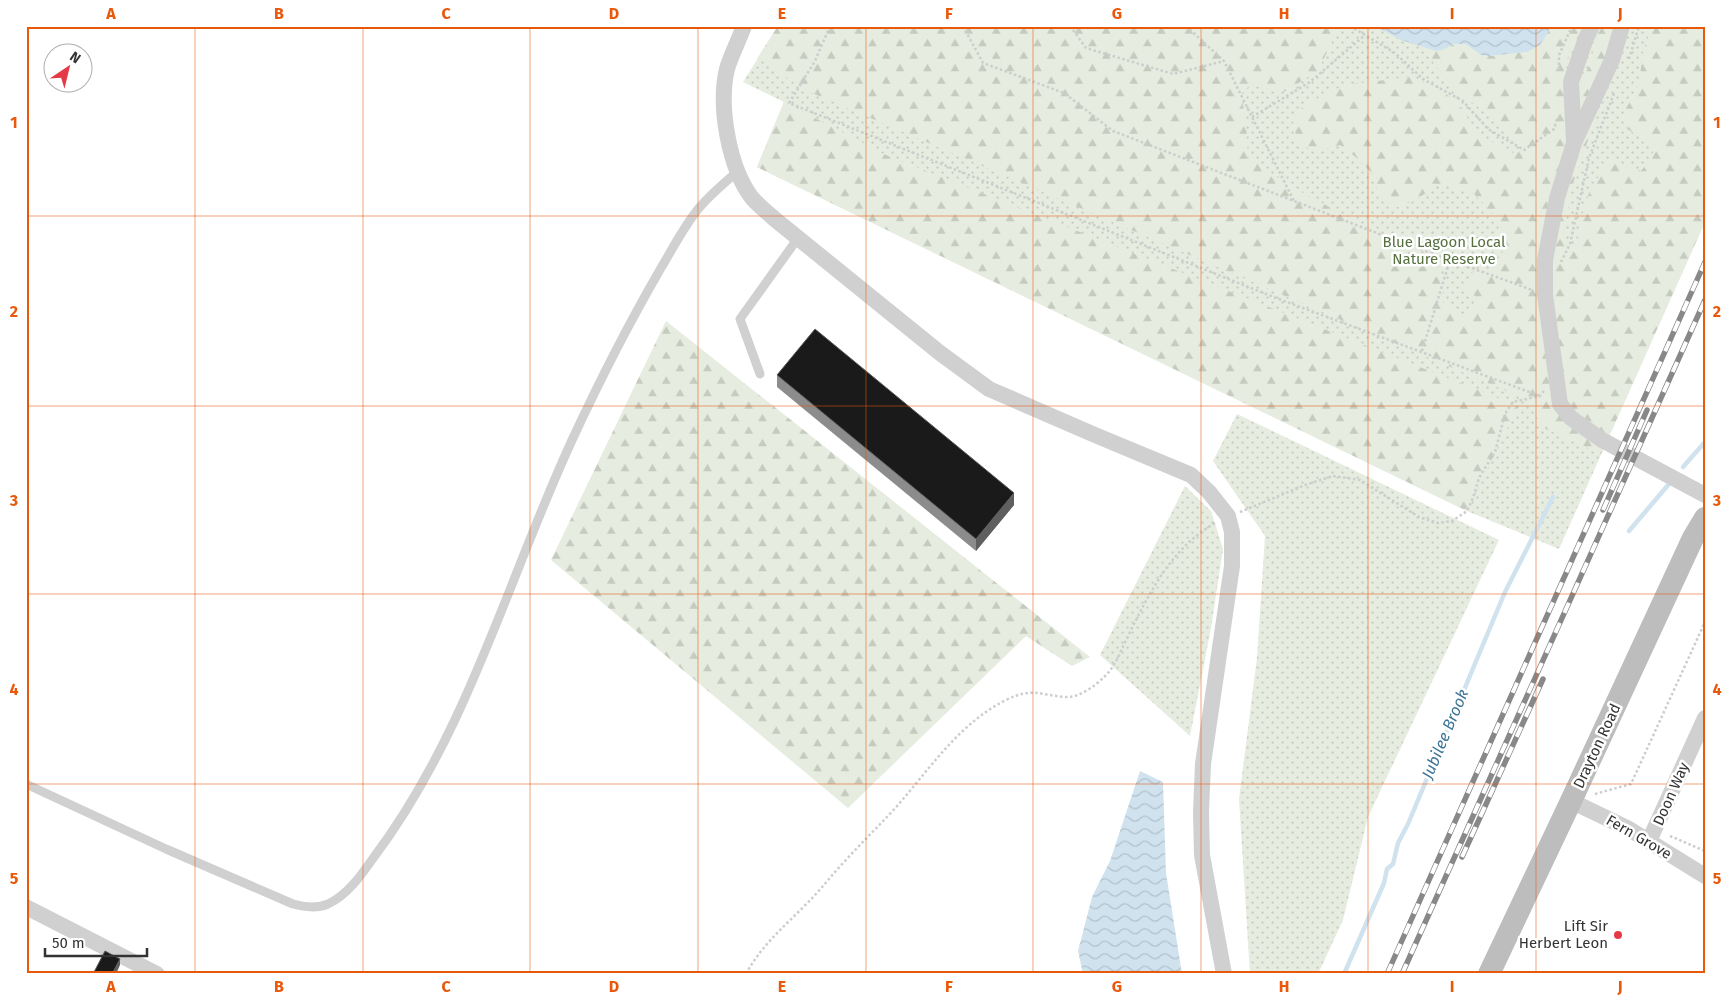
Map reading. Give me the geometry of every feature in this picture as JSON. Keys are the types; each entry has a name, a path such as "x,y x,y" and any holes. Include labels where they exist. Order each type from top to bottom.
{"street":[{"path":"744,26 727,69 724,98 729,148 739,178 752,199 940,353 990,389 1095,436 1191,475 1210,492 1228,516 1232,532 1232,566 1203,764 1201,812 1202,855 1224,974"},
{"path":"1574,143 1572,82 1586,38 1592,26"},
{"path":"1622,26 1612,60 1574,143 1557,198 1546,260 1545,295 1560,404 1570,418 1602,440 1705,494"},
{"name":"Drayton Road","path":"1489,974 1572,801 1693,538 1705,518"},
{"name":"Doon Way","path":"1652,835 1705,718"},
{"name":"Fern Grove","path":"1572,801 1652,835 1705,876"},
{"path":"26,907 148,972"}],"lane":[{"path":"26,784 166,849 293,904 306,907 320,906 341,896 353,885 388,838 450,731 479,668 572,439 643,299 698,209 737,172"},
{"path":"760,374 740,319 798,238"}],"path":[{"path":"830,26 815,61 789,104 1276,298 1560,404"},
{"path":"963,26 983,63 1064,93 1113,131 1545,295"},
{"path":"1070,26 1086,48 1173,74 1224,61"},
{"path":"1186,26 1224,61 1294,201"},
{"path":"1350,26 1395,54 1423,79 1463,101 1488,130 1524,150 1554,129 1559,114"},
{"path":"1559,74 1559,55 1572,26"},
{"path":"1626,67 1633,50 1639,26"},
{"path":"1252,117 1310,82 1365,35"},
{"path":"1545,278 1554,274 1570,244 1589,158 1618,84"},
{"path":"1422,351 1450,260"},
{"path":"746,974 764,947 815,895 899,803 938,756 984,713 1020,694 1035,692 1066,698 1088,691 1104,677 1112,668 1150,594 1168,564 1185,544 1206,528 1228,516 1333,476 1360,480 1419,517 1438,523 1452,521 1467,511 1480,478 1496,452 1505,414 1513,402 1540,396"},
{"path":"1572,801 1631,784 1705,622"},
{"path":"1652,835 1705,851"}],"green space":[{"name":"Blue Lagoon Local Nature Reserve","path":"778,26 1705,26 1705,222 1559,549 1467,511 757,167 784,102 743,82"},
{"path":"778,26 1336,26 1338,29 1318,71 1284,92 1250,85 1241,94 1246,123 1248,157 1287,184 1438,266 1443,285 1443,303 1467,317 1477,298 1466,289 1473,271 1490,273 1504,250 1496,217 1474,194 1440,184 1415,200 1395,208 1377,196 1377,178 1357,158 1340,145 1314,152 1297,141 1292,117 1306,104 1345,85 1409,77 1441,89 1466,112 1469,126 1483,137 1513,153 1522,146 1500,122 1464,97 1436,67 1424,47 1436,50 1456,44 1464,44 1481,54 1501,55 1526,45 1548,31 1549,26 1582,26 1564,66 1566,80 1578,91 1590,64 1597,35 1603,26 1630,26 1591,98 1600,106 1572,186 1563,237 1567,246 1575,252 1583,212 1590,190 1610,159 1641,171 1652,157 1654,145 1627,129 1625,111 1639,83 1643,52 1652,26 1705,26 1705,222 1601,454 1544,428 1525,399 803,89 758,57"},
{"path":"784,102 886,155 1518,406 1467,511 757,167"},
{"path":"666,321 1090,657 1072,666 1026,636 848,808 551,560"},
{"path":"1237,414 1499,540 1368,817 1343,920 1318,974 1250,974 1239,799 1257,658 1265,536 1213,461"},
{"path":"1185,486 1211,511 1223,549 1211,628 1190,736 1100,655"}],"water":[{"path":"1375,26 1549,26 1549,31 1540,45 1527,52 1488,56 1481,55 1466,44 1453,44 1445,49 1436,51 1401,40"},
{"path":"1140,771 1163,782 1166,873 1182,974 1083,974 1078,951 1092,897 1110,861"}],"building":[{"path":"815,329 1014,493 976,539 777,375"},
{"path":"105,951 120,959 112,974 93,974"}],"waterway":[{"path":"1683,467 1705,442"},
{"path":"1629,531 1669,484"},
{"name":"Jubilee Brook","path":"1344,974 1384,883 1387,869 1393,864 1398,843 1408,824 1505,592 1553,497"}],"railway":[{"path":"1387,974 1705,262"},
{"path":"1402,974 1705,300"},
{"path":"1603,510 1647,410"},
{"path":"1462,857 1543,679"}],"place":[{"name":"Lift Sir Herbert Leon","path":"1618,935"}]}
